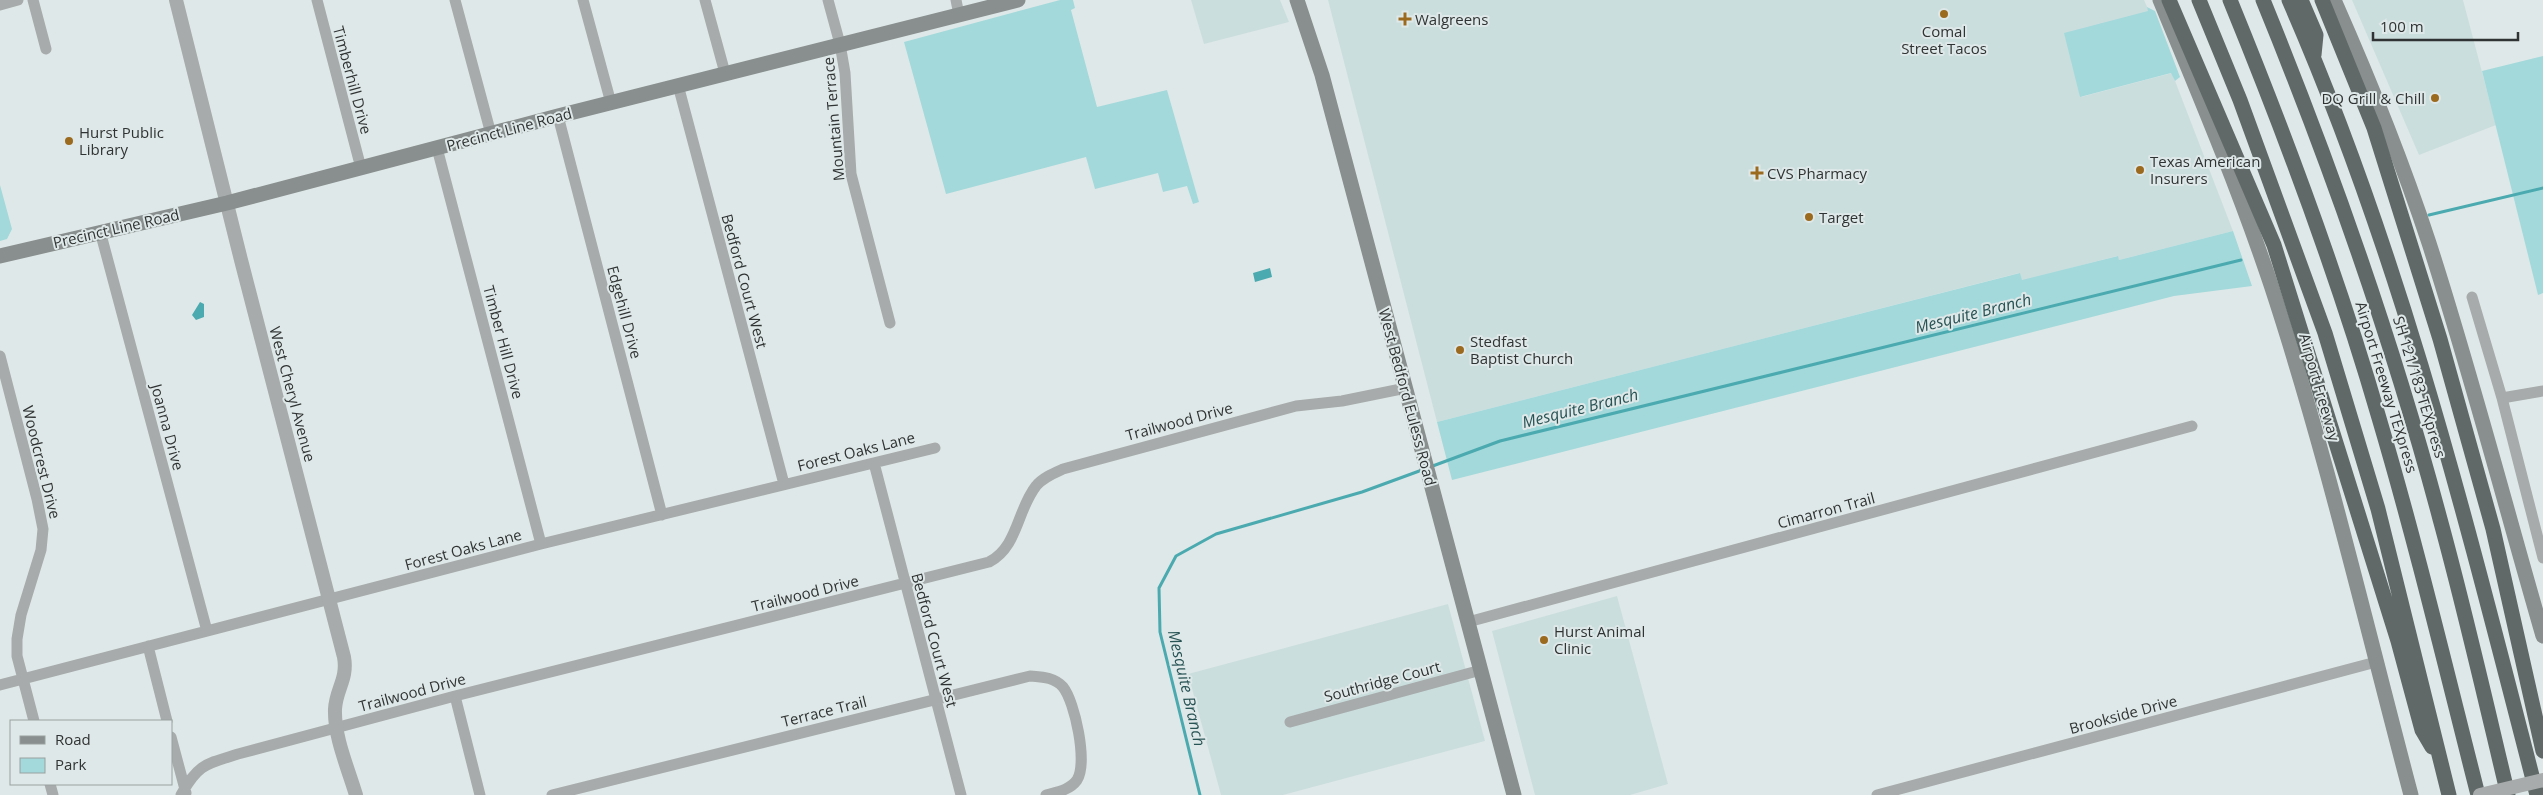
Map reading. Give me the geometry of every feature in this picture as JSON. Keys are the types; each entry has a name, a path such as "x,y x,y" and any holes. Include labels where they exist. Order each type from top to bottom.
{"highway":[{"path":"2169,0 2274,245 2398,642 2422,730 2440,759"},
{"name":"Airport Freeway","path":"2199,0 2244,110 2325,333 2378,509 2449,795"},
{"name":"Airport Freeway TEXpress","path":"2230,0 2292,155 2361,358 2412,531 2479,795"},
{"name":"SH 121/183 TEXpress","path":"2263,0 2341,203 2406,400 2455,575 2508,795"},
{"path":"2290,0 2343,128 2419,352 2447,448 2538,795"},
{"path":"2301,0 2316,35 2314,57"},
{"path":"2322,0 2374,128 2440,339 2493,529 2543,751"}],"main road":[{"name":"Precinct Line Road","path":"0,256 100,231 227,203 726,74 840,44 958,8 1018,0"},
{"name":"West Bedford Euless Road","path":"1298,0 1322,75 1514,795"},
{"name":"Airport Freeway","path":"2160,0 2203,103 2272,287 2304,393 2410,795"},
{"path":"2334,0 2374,94 2428,242 2473,387 2543,636"}],"street":[{"path":"0,4 18,0"},
{"path":"33,0 46,49"},
{"name":"West Cheryl Avenue","path":"176,0 330,599 346,671 336,700 337,728 356,795"},
{"name":"Timberhill Drive","path":"317,0 361,168"},
{"path":"455,0 491,134"},
{"path":"583,0 610,103"},
{"path":"705,0 726,74"},
{"name":"Mountain Terrace","path":"828,0 840,44 844,73 851,174 890,323"},
{"name":"Bedford Court West","path":"678,85 784,484"},
{"name":"Edgehill Drive","path":"558,116 662,515"},
{"name":"Timber Hill Drive","path":"437,148 541,544"},
{"name":"Joanna Drive","path":"100,231 207,631"},
{"path":"2472,296 2502,398 2543,558"},
{"name":"Woodcrest Drive","path":"0,356 43,529 41,550 21,615 17,639 17,656 34,720"},
{"name":"Trailwood Drive","path":"184,793 194,772 205,764 455,696 989,562 999,557 1007,548 1036,486 1063,469 1296,406 1342,401 1406,388"},
{"path":"2502,398 2543,391"},
{"name":"Cimarron Trail","path":"1468,622 2192,426"},
{"name":"Forest Oaks Lane","path":"0,685 541,544 935,448"},
{"name":"Bedford Court West","path":"874,463 961,795"},
{"path":"148,646 167,720"},
{"name":"Brookside Drive","path":"1883,794 2376,662"},
{"name":"Southridge Court","path":"1290,722 1481,670"},
{"name":"Terrace Trail","path":"552,795 1030,676 1048,677 1062,686 1069,699 1082,750 1082,769 1076,782 1066,790 1046,795"},
{"path":"455,696 480,795"},
{"path":"172,741 184,793"},
{"path":"2479,795 2543,780"}],"shaded area":[{"path":"1191,0 1280,0 1289,22 1204,44"},
{"path":"1328,0 2144,0 2149,11 2081,97 2172,73 2233,231 2119,260 2117,256 2022,281 2019,273 1437,422"},
{"path":"2352,0 2463,0 2496,125 2419,155"},
{"path":"1270,268 1272,277 1255,282 1253,273"},
{"path":"200,302 204,304 204,317 196,320 192,315"},
{"path":"1617,596 1668,784 1630,795 1535,795 1492,631"},
{"path":"1448,604 1485,741 1283,795 1221,795 1188,674"}],"green space":[{"path":"1060,0 1073,0 1075,8 1071,10 1097,107 1167,90 1199,202 1193,204 1187,186 1163,192 1158,173 1095,189 1086,157 946,194 904,42"},
{"path":"2147,7 2155,11 2180,77 2175,81 2171,73 2080,97 2064,33 2148,11"},
{"path":"2543,56 2543,293 2538,295 2482,71"},
{"path":"0,185 12,229 7,239 0,241"},
{"path":"2233,231 2252,286 2174,296 1452,480 1437,422 2020,273 2022,280 2118,256 2119,260"}],"waterway":[{"name":"Mesquite Branch","path":"2429,215 2543,188"},
{"name":"Mesquite Branch","path":"1430,467 1500,441 2241,260"},
{"name":"Mesquite Branch","path":"1200,795 1160,632 1159,588 1176,556 1216,534 1362,492 1422,470"}],"place":[{"name":"Comal Street Tacos","path":"1944,14"},
{"name":"Walgreens","path":"1405,19"},
{"name":"DQ Grill & Chill","path":"2435,98"},
{"name":"Hurst Public Library","path":"69,141"},
{"name":"Texas American Insurers","path":"2140,170"},
{"name":"CVS Pharmacy","path":"1757,173"},
{"name":"Target","path":"1809,217"},
{"name":"Stedfast Baptist Church","path":"1460,350"},
{"name":"Hurst Animal Clinic","path":"1544,640"}]}
